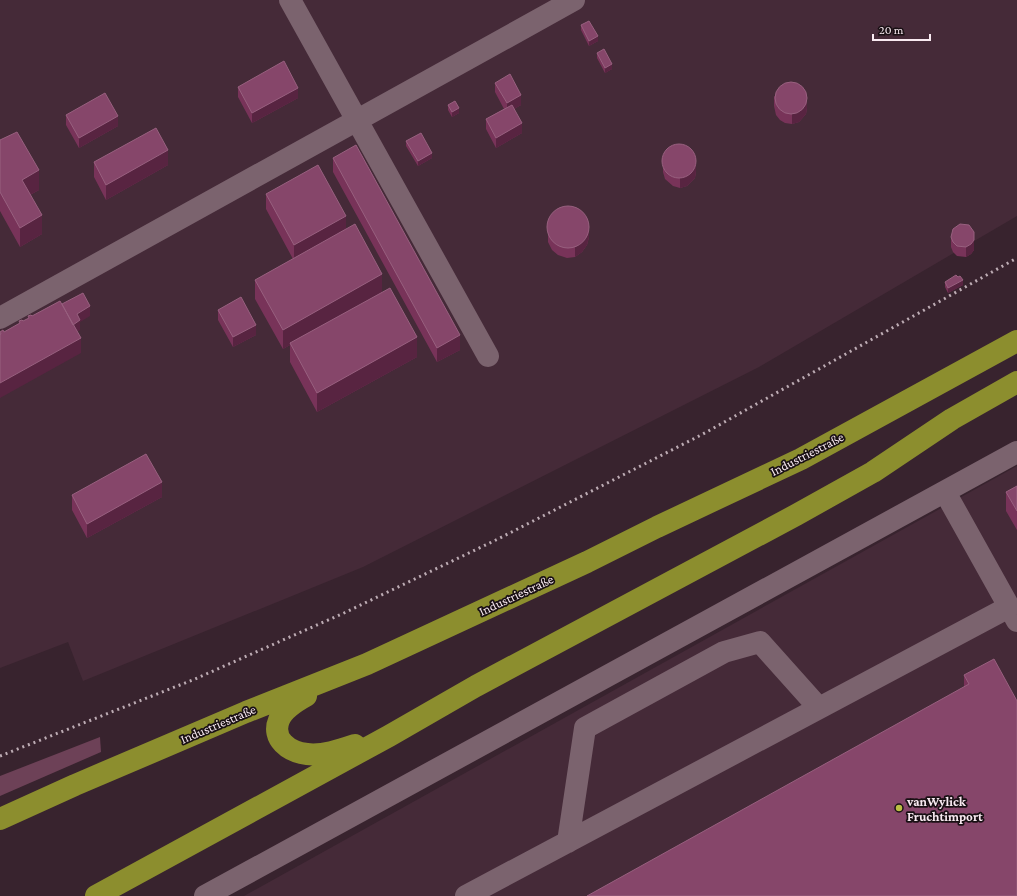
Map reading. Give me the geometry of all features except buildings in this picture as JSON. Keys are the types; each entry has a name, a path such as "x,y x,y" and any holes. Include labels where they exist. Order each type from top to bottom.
{"highway":[{"name":"Industriestraße","path":"0,819 75,785 232,718 366,664 580,565 802,459 1017,341"},
{"path":"96,896 389,736 476,686 796,515 872,472 952,419 1017,382"},
{"path":"366,664 291,705 279,719 276,732 282,744 294,751 308,755 331,752 389,736"}],"street":[{"path":"290,0 488,356"},
{"path":"0,318 574,0"},
{"path":"205,896 229,890 1017,452"},
{"path":"466,896 819,708 1013,614 945,492"},
{"path":"568,842 586,728 724,652 760,642 819,708"}],"shaded area":[{"path":"0,0 1017,0 1017,216 759,367 363,567 83,681 68,642 0,668"},
{"path":"1017,466 1017,896 244,896"},
{"path":"100,737 101,752 0,796 0,776"}],"railway":[{"path":"0,756 195,679 344,613 498,539 703,434 1017,258"}],"place":[{"name":"vanWylick Fruchtimport","path":"899,808"}]}
